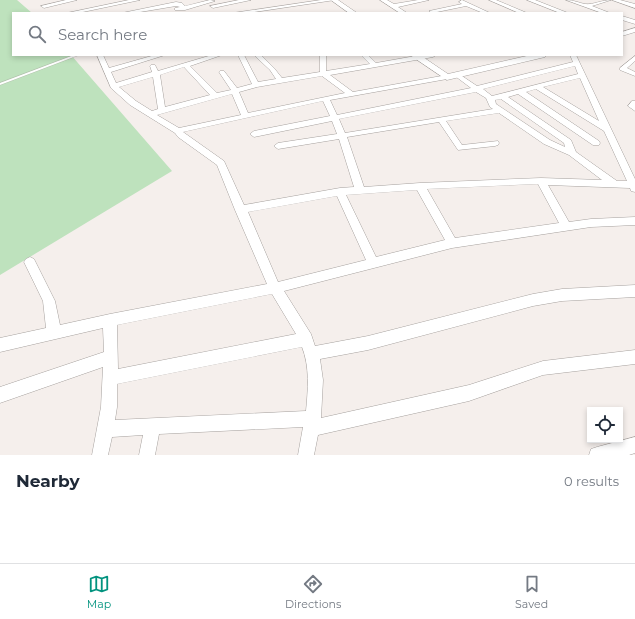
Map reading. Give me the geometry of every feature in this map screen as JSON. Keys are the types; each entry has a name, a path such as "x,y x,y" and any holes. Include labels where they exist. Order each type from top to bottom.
{"street":[{"path":"42,2 48,0"},
{"path":"42,2 74,0"},
{"path":"91,8 94,0"},
{"path":"74,12 137,0"},
{"path":"166,12 219,0"},
{"path":"212,2 246,0 247,12 269,11 298,2 308,4 333,0 352,12"},
{"path":"273,0 281,7"},
{"path":"383,0 402,12"},
{"path":"393,6 426,0"},
{"path":"459,0 486,12"},
{"path":"492,0 522,12"},
{"path":"530,0 563,12"},
{"path":"569,0 605,12"},
{"path":"586,6 608,0"},
{"path":"615,0 635,6"},
{"path":"42,2 49,12"},
{"path":"212,2 216,12"},
{"path":"416,2 434,12 468,4"},
{"path":"131,12 176,4 180,4 184,8"},
{"path":"308,4 316,10"},
{"path":"108,5 112,12"},
{"path":"623,13 635,10"},
{"path":"623,18 634,21"},
{"path":"623,34 635,30"},
{"path":"101,56 114,86 133,104 178,131 181,135 221,163 275,288 306,339 311,354 314,376 315,406 306,455"},
{"path":"107,71 158,56"},
{"path":"114,86 215,56"},
{"path":"243,56 249,73 256,85"},
{"path":"258,56 272,69 280,80"},
{"path":"323,56 323,73"},
{"path":"365,56 374,64"},
{"path":"150,114 256,85 416,56 448,77"},
{"path":"178,131 326,98 448,77 538,56"},
{"path":"574,56 634,187"},
{"path":"635,58 622,69 635,74"},
{"path":"148,59 156,73 162,110"},
{"path":"254,134 334,119 478,88 577,63"},
{"path":"185,64 215,96"},
{"path":"222,72 234,91 245,116"},
{"path":"323,73 352,94"},
{"path":"457,75 478,88 491,99 491,103 500,110 547,142 572,153 614,184"},
{"path":"491,99 582,75"},
{"path":"537,86 607,129"},
{"path":"519,91 596,143"},
{"path":"502,96 568,142 572,153"},
{"path":"326,98 342,136 360,191"},
{"path":"635,103 632,106 635,109"},
{"path":"278,146 500,110"},
{"path":"441,120 459,147 462,148 495,144"},
{"path":"240,210 340,192 420,186 541,180 614,184 634,187"},
{"path":"541,180 566,227"},
{"path":"420,186 452,244"},
{"path":"340,192 373,263"},
{"path":"0,345 110,320 275,288 452,244 591,223 633,225"},
{"path":"30,262 49,301 54,333"},
{"path":"311,354 368,343 534,300 562,295 635,291"},
{"path":"100,455 109,407 111,357 110,320"},
{"path":"110,378 306,339"},
{"path":"0,395 111,357"},
{"path":"105,429 153,426 312,424 469,393 543,368 635,357"},
{"path":"147,455 153,426"},
{"path":"597,455 635,445"}],"lane":[{"path":"0,84 74,56"}],"green space":[{"path":"0,0 17,0 31,12 12,12 12,56 72,56 172,171 0,275"}]}
